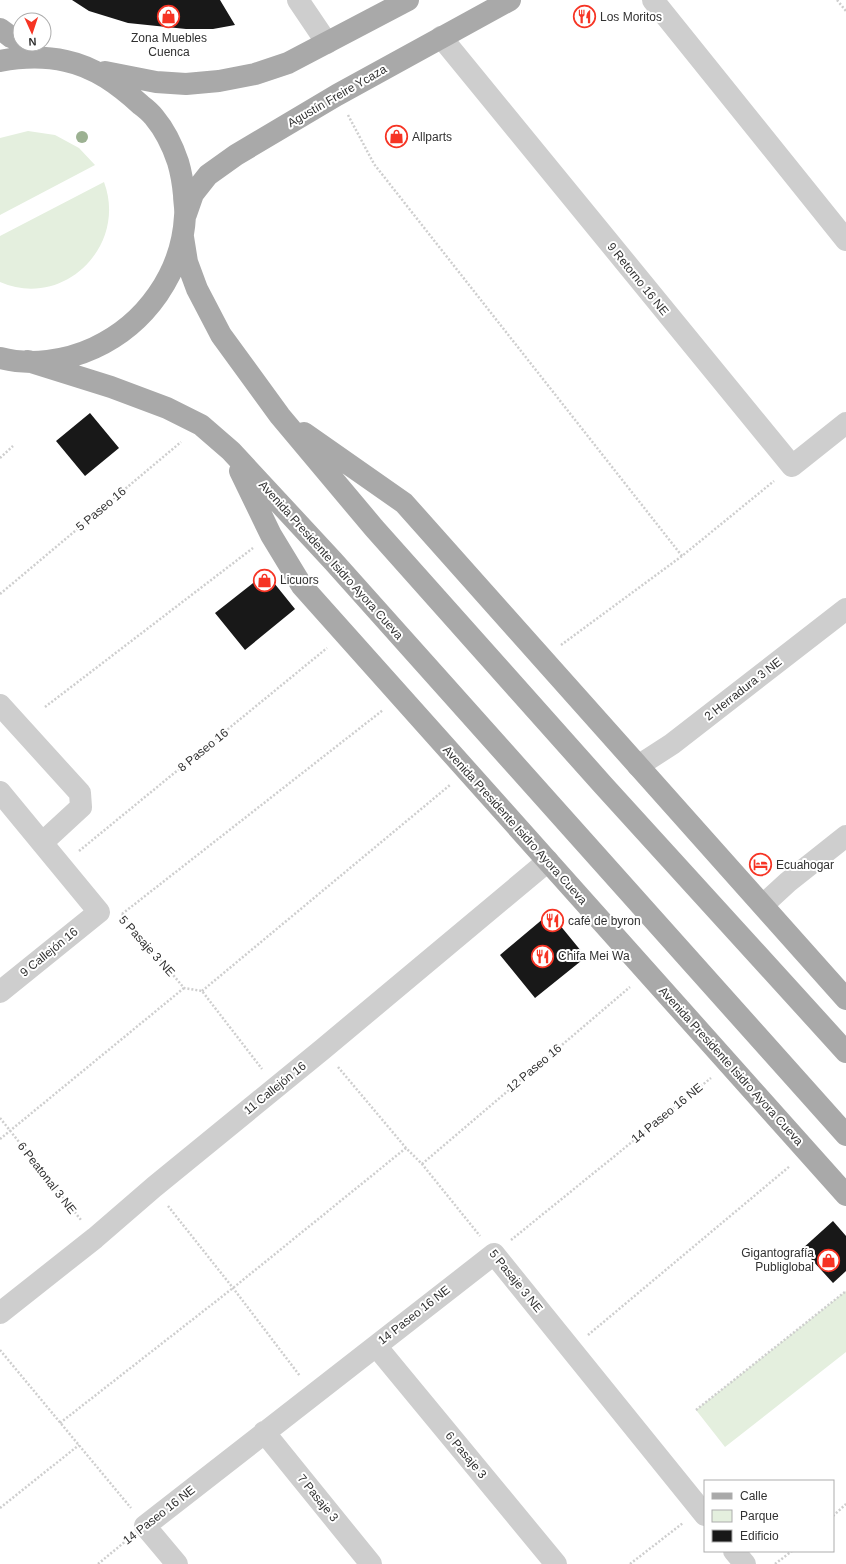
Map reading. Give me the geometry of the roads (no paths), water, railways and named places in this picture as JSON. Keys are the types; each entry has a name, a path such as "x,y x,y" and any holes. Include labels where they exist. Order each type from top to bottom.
{"main road":[{"path":"13,52 66,61 92,69 156,82 186,84 219,81 255,74 288,63 408,0"},
{"name":"Agustín Freire Ycaza","path":"186,215 193,194 208,175 236,156 337,95 510,0"},
{"path":"0,29 11,37 12,44"},
{"path":"1,358 28,361 55,360 81,354 105,343 126,330 146,310 163,289 174,266 183,237 186,215 178,162 168,139 154,116 125,91 92,69"},
{"path":"183,237 187,262 197,289 218,329 228,346 280,416 400,558 603,785 842,1038"},
{"name":"Avenida Presidente Isidro Ayora Cueva","path":"28,361 111,387 166,408 201,425 231,452 334,561 846,1135"},
{"path":"280,416 404,503 846,998"},
{"name":"Avenida Presidente Isidro Ayora Cueva","path":"231,452 271,535 302,586 846,1195"}],"street":[{"path":"298,0 327,43"},
{"path":"653,0 846,240"},
{"name":"9 Retorno 16 NE","path":"441,37 792,466 846,423"},
{"name":"2 Herradura 3 NE","path":"638,766 672,744 846,609"},
{"path":"0,705 80,792 81,807 42,843 0,792"},
{"path":"763,905 788,882 846,836"},
{"name":"9 Callejón 16","path":"0,992 99,912 42,843"},
{"name":"11 Callejón 16","path":"0,1313 95,1238 154,1187 275,1087 324,1049 548,861"},
{"name":"14 Paseo 16 NE","path":"177,1564 146,1526 264,1432 494,1254"},
{"name":"5 Pasaje 3 NE","path":"494,1254 703,1512"},
{"name":"6 Pasaje 3","path":"376,1346 556,1564"},
{"name":"7 Pasaje 3","path":"264,1432 371,1564"},
{"path":"735,1552 745,1564"}],"place":[{"name":"Zona Muebles Cuenca","path":"169,17"},
{"name":"Los Moritos","path":"584,17"},
{"name":"Allparts","path":"396,137"},
{"name":"Licuors","path":"265,580"},
{"name":"Ecuahogar","path":"761,865"},
{"name":"café de byron","path":"552,921"},
{"name":"Chifa Mei Wa","path":"543,956"},
{"name":"Gigantografía Publiglobal","path":"829,1260"}]}
